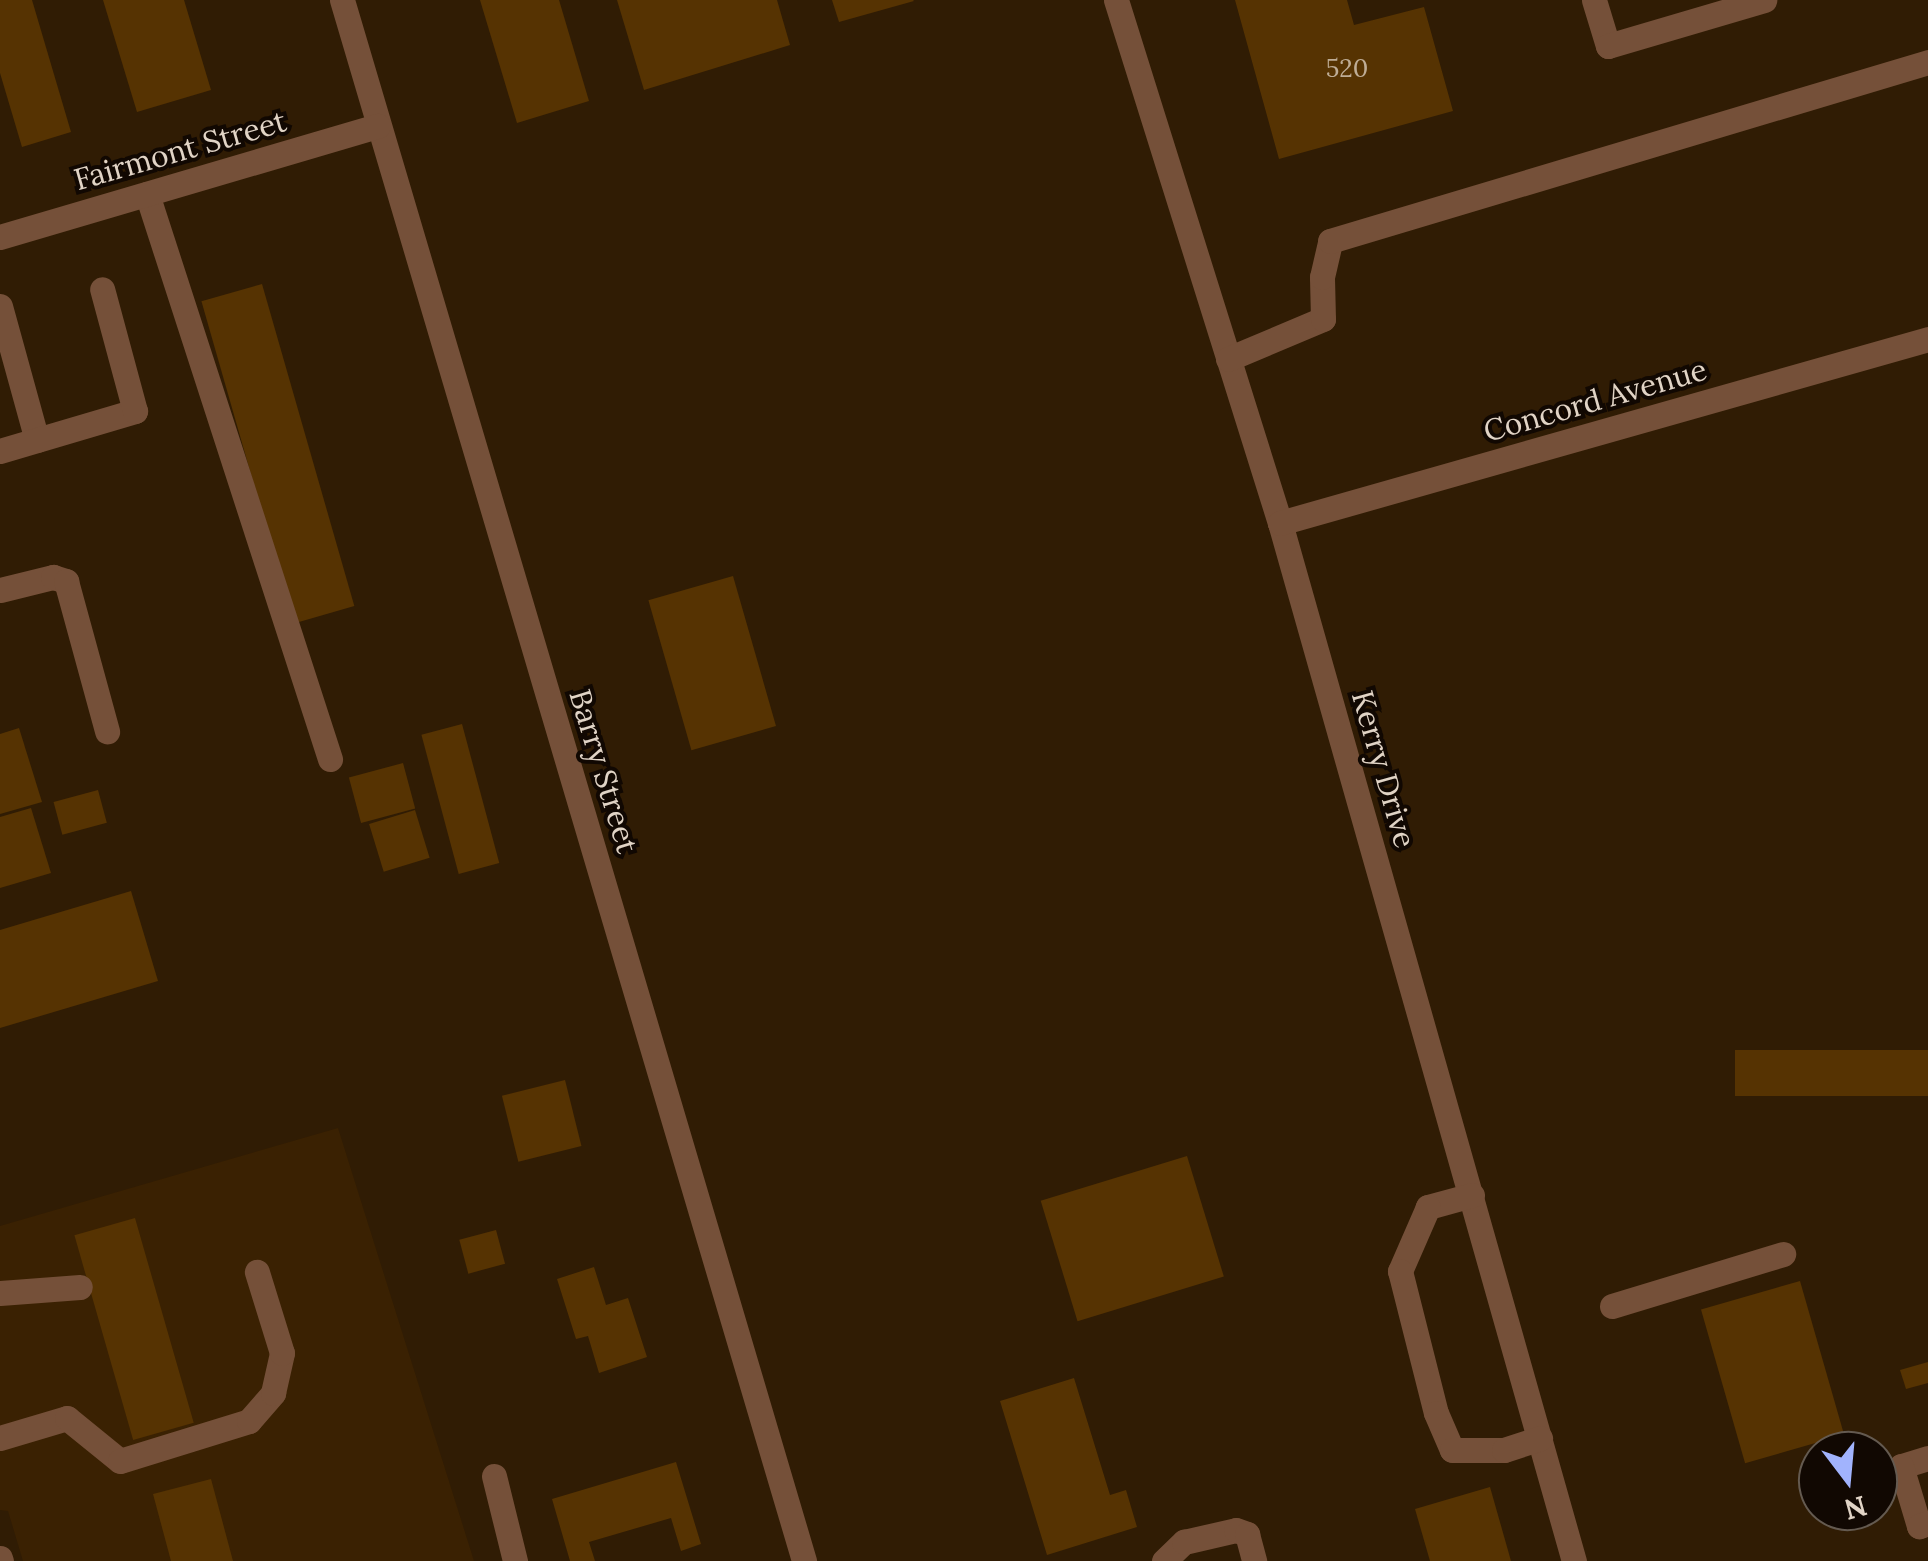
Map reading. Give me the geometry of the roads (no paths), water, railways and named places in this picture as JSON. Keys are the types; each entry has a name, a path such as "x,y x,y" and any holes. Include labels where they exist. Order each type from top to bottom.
{"street":[{"name":"Barry Street","path":"342,0 804,1561"},
{"name":"Kerry Drive","path":"1116,0 1280,523 1574,1561"},
{"path":"1594,0 1608,46 1764,0"},
{"path":"1228,359 1323,318 1322,277 1330,241 1928,62"},
{"name":"Fairmont Street","path":"0,237 378,126"},
{"path":"147,194 330,759"},
{"path":"0,450 136,411 102,289"},
{"path":"0,306 36,440"},
{"name":"Concord Avenue","path":"1280,523 1928,339"},
{"path":"0,590 52,577 66,581 106,731"},
{"path":"1472,1195 1428,1206 1400,1271 1436,1413 1452,1450 1504,1450 1540,1438"},
{"path":"1612,1306 1782,1254"},
{"path":"0,1438 67,1418 120,1461 248,1420 272,1393 282,1353 257,1272"},
{"path":"0,1293 80,1287"},
{"path":"1928,1458 1901,1466 1919,1526 1928,1523"},
{"path":"494,1476 515,1561"},
{"path":"1164,1561 1184,1542 1236,1530 1247,1534 1254,1561"}]}
